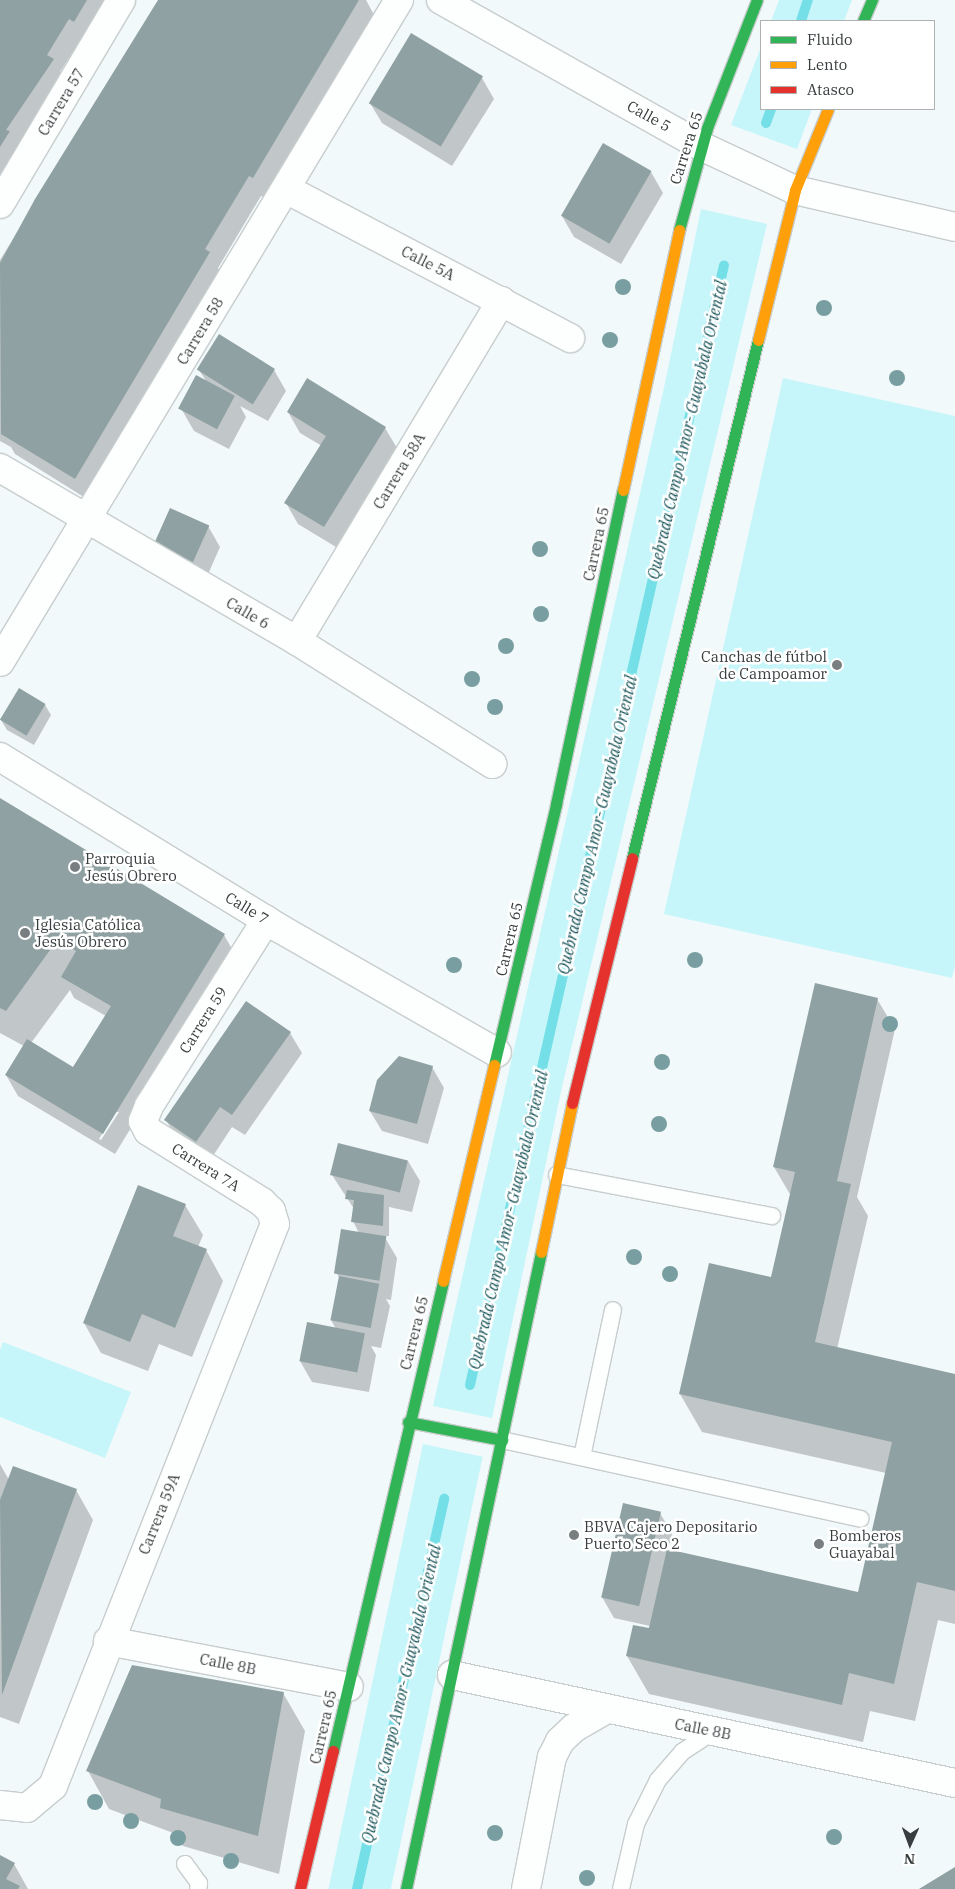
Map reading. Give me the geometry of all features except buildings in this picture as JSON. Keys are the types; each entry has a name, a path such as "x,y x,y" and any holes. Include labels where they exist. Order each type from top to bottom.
{"main road":[{"name":"Carrera 65","path":"300,1889 408,1422 556,804 687,191 757,0"},
{"path":"864,20 872,0"},
{"path":"406,1889 558,1175 794,190 828,110"},
{"path":"408,1422 502,1440"}],"street":[{"name":"Carrera 57","path":"0,204 121,0"},
{"name":"Carrera 58","path":"0,662 399,0"},
{"name":"Calle 5","path":"441,0 702,146 794,190 955,228"},
{"name":"Calle 5A","path":"286,189 570,338"},
{"name":"Carrera 58A","path":"297,641 501,301"},
{"name":"Calle 6","path":"0,468 297,641 492,764"},
{"name":"Calle 7","path":"0,757 266,920 497,1053"},
{"name":"Carrera 59","path":"143,1121 148,1106 266,920"},
{"name":"Carrera 7A","path":"143,1121 148,1130 262,1202 271,1211"},
{"name":"Carrera 59A","path":"0,1805 27,1808 54,1786 108,1641 275,1224 271,1211"},
{"name":"Calle 8B","path":"108,1641 348,1687"},
{"name":"Calle 8B","path":"452,1675 605,1710 714,1731 955,1783"},
{"path":"526,1889 552,1757 560,1741 574,1728 605,1710"}],"lane":[{"path":"558,1175 772,1216"},
{"path":"582,1457 613,1310"},
{"path":"502,1440 860,1519"},
{"path":"621,1889 636,1824 658,1780 682,1752 714,1731"},
{"path":"185,1864 199,1883 198,1889"}],"shaded area":[{"path":"779,0 852,0 844,20 771,20"},
{"path":"760,50 760,110 812,110 797,149 731,125"},
{"path":"701,209 767,224 562,1087 492,1418 433,1406 665,383"},
{"name":"Canchas de fútbol de Campoamor","path":"783,378 955,416 955,966 952,978 664,914"},
{"path":"3,1342 131,1392 105,1458 0,1417 0,1350"},
{"path":"423,1444 483,1457 391,1889 328,1889"}],"waterway":[{"name":"Quebrada Campo Amor- Guayabala Oriental","path":"801,20 808,0"},
{"name":"Quebrada Campo Amor- Guayabala Oriental","path":"766,123 771,110"},
{"name":"Quebrada Campo Amor- Guayabala Oriental","path":"470,1385 724,265"},
{"name":"Quebrada Campo Amor- Guayabala Oriental","path":"357,1889 444,1499"}],"traffic: fast":[{"path":"679,230 707,128 757,0"},
{"path":"863,20 872,0"},
{"path":"632,858 758,340"},
{"path":"494,1065 556,804 623,490"},
{"path":"406,1889 541,1252"},
{"path":"333,1751 443,1281"},
{"path":"408,1422 502,1440"}],"traffic: slow":[{"path":"758,340 795,190 828,110"},
{"path":"623,490 679,230"},
{"path":"443,1281 494,1065"},
{"path":"541,1252 572,1103"}],"traffic: jam":[{"path":"572,1103 632,858"},
{"path":"300,1889 333,1751"}],"place":[{"name":"Canchas de fútbol de Campoamor","path":"837,665"},
{"name":"Parroquia Jesús Obrero","path":"75,867"},
{"name":"Iglesia Católica Jesús Obrero","path":"25,933"},
{"name":"BBVA Cajero Depositario Puerto Seco 2","path":"574,1535"},
{"name":"Bomberos Guayabal","path":"819,1544"}]}
